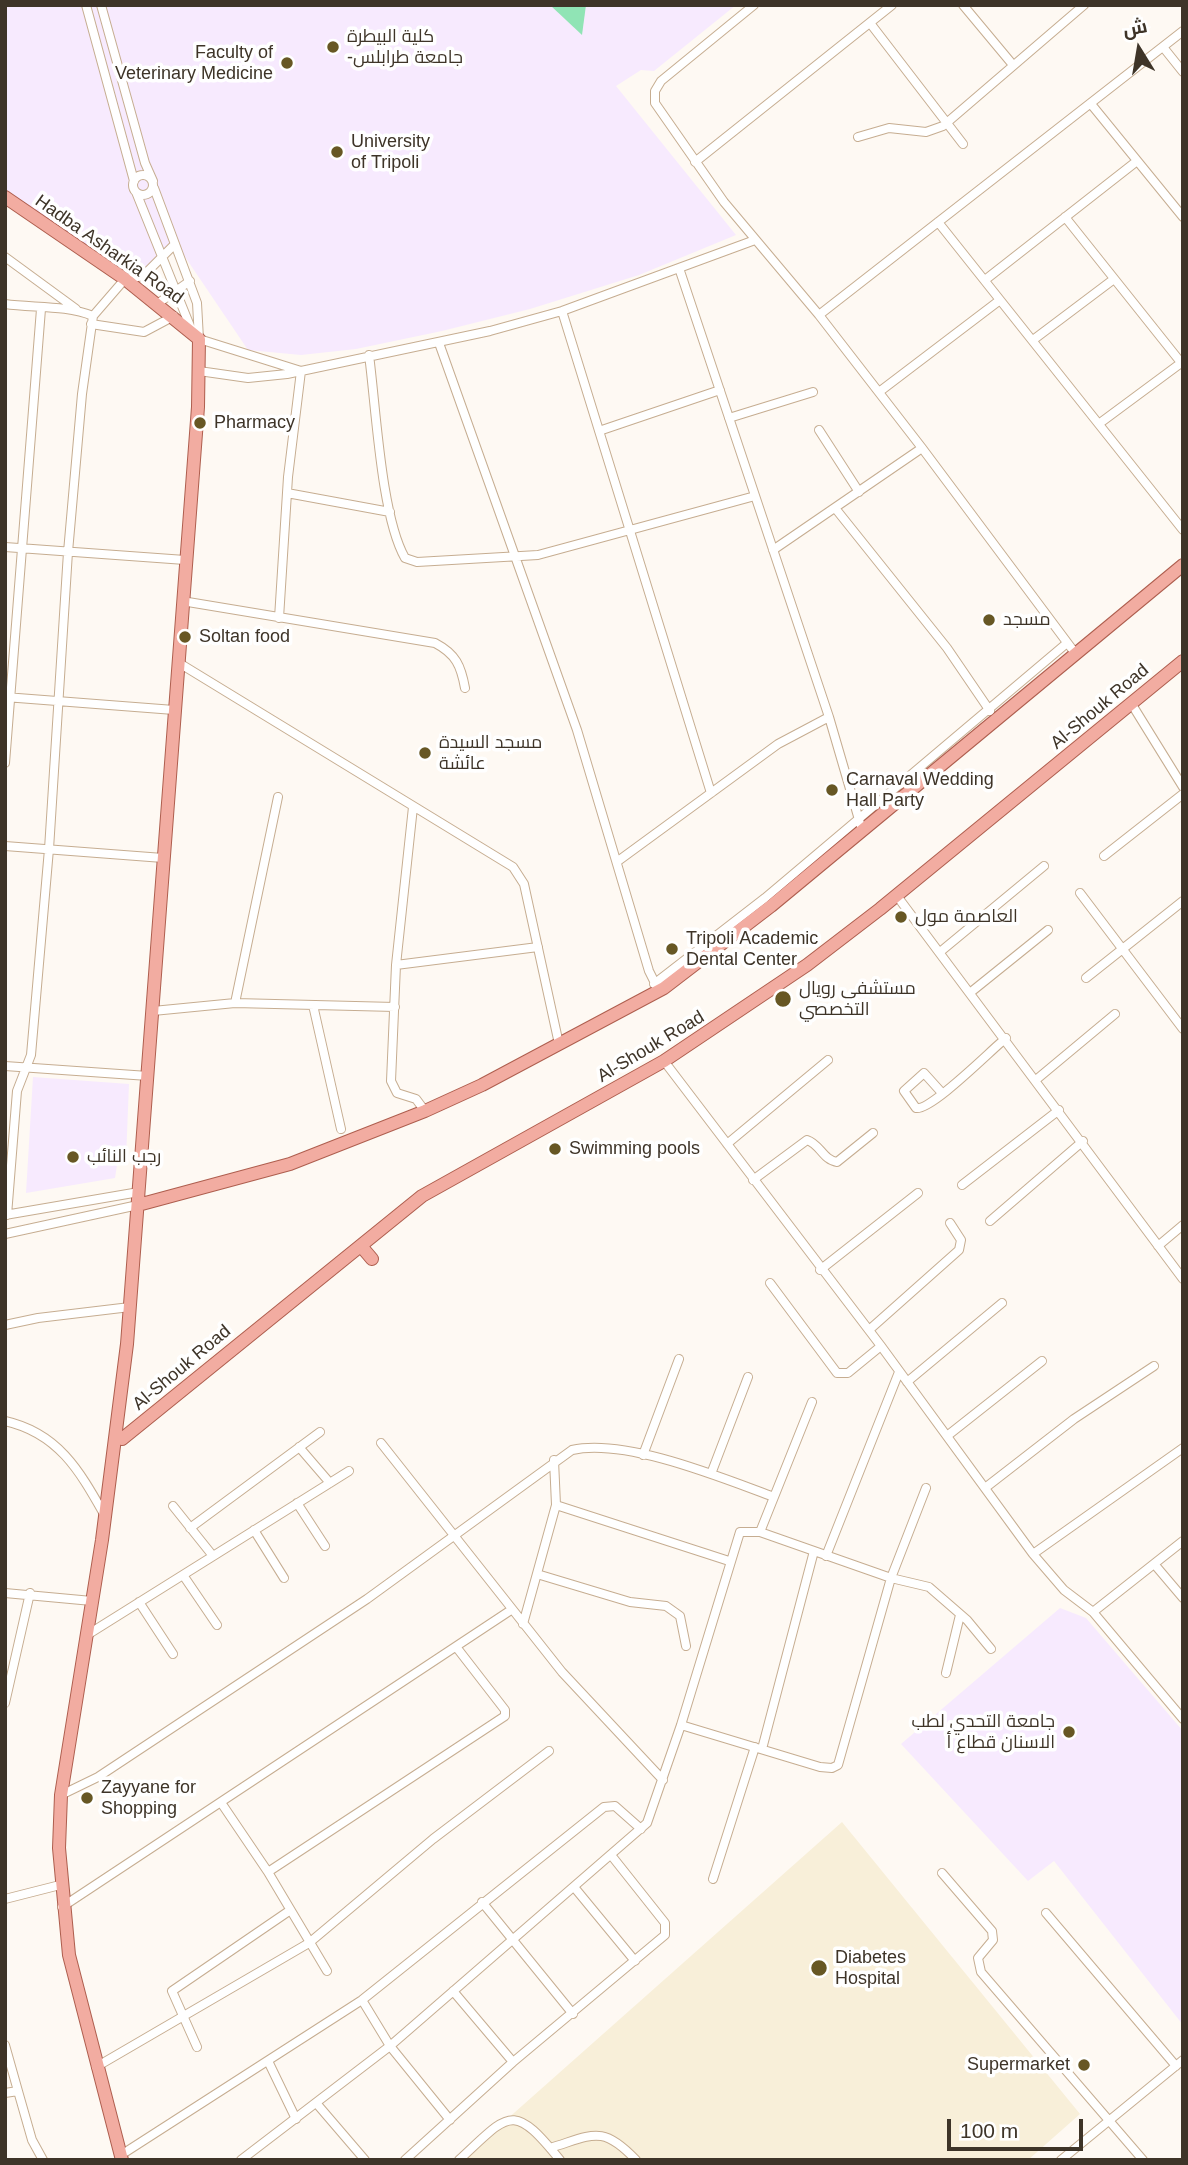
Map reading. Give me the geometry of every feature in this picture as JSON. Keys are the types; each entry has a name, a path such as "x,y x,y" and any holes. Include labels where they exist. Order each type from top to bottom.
{"main road":[{"name":"Hadba Asharkia Road","path":"5,197 125,279 195,335"},
{"path":"102,1539 111,1513 148,1076 199,371 195,335"},
{"path":"138,1205 290,1164 425,1111 559,1044 688,972 1071,648 1183,565"},
{"name":"Al-Shouk Road","path":"118,1439 438,1185 664,1061 807,965 897,895 1183,661"},
{"path":"361,1246 372,1259"},
{"path":"118,1439 61,1795 60,1885 71,1967 122,2157"}],"street":[{"path":"86,5 136,192 195,335 301,371"},
{"path":"101,5 145,163 197,303 195,335"},
{"path":"754,5 661,80 654,91 658,108 695,162 879,392 1071,648"},
{"path":"695,162 892,5"},
{"path":"963,5 1013,65"},
{"path":"858,137 889,128 926,132 943,126 1084,5"},
{"path":"870,23 948,120 963,144"},
{"path":"819,315 1183,31"},
{"path":"1163,47 1183,72"},
{"path":"1091,104 1183,217"},
{"path":"985,280 1137,161"},
{"path":"134,181 145,175 153,184"},
{"path":"136,192 144,195 153,184"},
{"path":"1065,217 1182,364 1100,423"},
{"path":"938,222 1183,530"},
{"path":"199,371 248,378 301,371 369,355 439,343 562,311 755,240"},
{"path":"139,1192 6,1215 17,1091 32,1055 49,849 68,552 92,320 125,279 143,276 175,244"},
{"path":"5,257 92,320 144,332 174,316"},
{"path":"679,268 829,717 860,824"},
{"path":"1033,340 1114,279"},
{"path":"157,304 190,281"},
{"path":"879,392 1000,300"},
{"path":"5,304 76,310"},
{"path":"5,763 7,697 41,309"},
{"path":"562,311 711,793"},
{"path":"439,343 576,730 656,988"},
{"path":"369,355 390,512 399,547 405,558 417,562 516,559 755,496"},
{"path":"279,618 287,493 301,371"},
{"path":"599,431 720,390"},
{"path":"729,418 813,391"},
{"path":"819,430 859,492"},
{"path":"774,550 922,448"},
{"path":"287,493 390,512"},
{"path":"835,508 947,648 992,714"},
{"path":"5,547 185,560"},
{"path":"182,601 436,643 449,650 457,660 465,688"},
{"path":"179,663 518,872 524,884 559,1044"},
{"path":"7,697 174,710"},
{"path":"1104,856 1183,788 1131,703"},
{"path":"618,861 778,744 829,717"},
{"path":"235,1003 278,797"},
{"path":"413,807 396,965 391,1084 397,1093 416,1099 425,1111"},
{"path":"5,846 163,858"},
{"path":"940,952 1044,866"},
{"path":"1080,893 1183,1029"},
{"path":"897,895 1037,1079 1183,1279"},
{"path":"1086,978 1183,901"},
{"path":"971,992 1048,930"},
{"path":"396,965 538,947"},
{"path":"153,1011 235,1003 395,1007"},
{"path":"313,1005 341,1129"},
{"path":"1037,1079 1115,1014"},
{"path":"942,1093 924,1073 904,1091 920,1110 942,1093 1006,1038"},
{"path":"727,1144 828,1060"},
{"path":"664,1061 820,1270 881,1346 1033,1554 1064,1590 1093,1612 1183,1719"},
{"path":"5,1066 148,1076"},
{"path":"962,1185 1059,1110"},
{"path":"753,1180 807,1140 814,1142 828,1160 837,1162 873,1133"},
{"path":"990,1221 1083,1141"},
{"path":"820,1270 918,1193"},
{"path":"5,1234 138,1205"},
{"path":"869,1330 959,1250 961,1240 950,1223"},
{"path":"1158,1246 1183,1225"},
{"path":"770,1283 837,1373 849,1373 881,1346"},
{"path":"906,1382 1002,1303"},
{"path":"5,1325 130,1307"},
{"path":"643,1455 679,1359"},
{"path":"947,1436 1042,1361"},
{"path":"985,1488 1074,1419 1154,1366"},
{"path":"826,1556 899,1372"},
{"path":"711,1474 748,1377"},
{"path":"760,1532 812,1402"},
{"path":"5,1421 37,1432 67,1455 104,1514"},
{"path":"190,1528 320,1432"},
{"path":"381,1443 454,1539 562,1672 663,1780"},
{"path":"299,1447 330,1483"},
{"path":"61,1795 98,1777 454,1539 554,1460 584,1447 643,1455 711,1474 774,1497"},
{"path":"1033,1554 1183,1448"},
{"path":"523,1624 556,1505 554,1460"},
{"path":"87,1635 349,1471"},
{"path":"681,1725 820,1767 838,1765 891,1578 926,1488"},
{"path":"297,1503 325,1546"},
{"path":"556,1505 729,1561"},
{"path":"173,1506 213,1556"},
{"path":"254,1530 284,1578"},
{"path":"246,2158 390,2046 641,1829 651,1815 663,1780 740,1532 760,1532 891,1578 929,1587 970,1622 991,1649"},
{"path":"1093,1612 1183,1541"},
{"path":"713,1879 759,1748 814,1551"},
{"path":"1155,1565 1183,1598"},
{"path":"537,1574 630,1602 666,1606 680,1616 686,1646"},
{"path":"183,1575 217,1625"},
{"path":"5,1592 92,1601"},
{"path":"5,1703 30,1593"},
{"path":"139,1602 173,1654"},
{"path":"62,1907 222,1804 511,1610"},
{"path":"946,1674 960,1615"},
{"path":"268,1872 505,1716 505,1710 457,1648"},
{"path":"96,2067 309,1943 433,1839 549,1751"},
{"path":"222,1804 268,1872 327,1971"},
{"path":"122,2157 362,2000 482,1902 609,1805 615,1806 641,1829"},
{"path":"405,2160 513,2062 665,1935 666,1927 611,1855"},
{"path":"942,1873 992,1931 993,1940 978,1958 981,1972 1143,2160"},
{"path":"5,1899 60,1885"},
{"path":"574,1887 635,1961"},
{"path":"482,1902 515,1938 573,2014"},
{"path":"197,2047 172,1995 174,1988 289,1911"},
{"path":"1046,1913 1179,2063 1061,2160"},
{"path":"453,1992 513,2062"},
{"path":"362,2000 390,2046 450,2120"},
{"path":"5,2045 32,2140 43,2160"},
{"path":"268,2061 296,2119"},
{"path":"5,2093 18,2091"},
{"path":"317,2104 365,2160"},
{"path":"459,2160 506,2121 526,2121 560,2160"},
{"path":"550,2148 594,2135 610,2136 636,2160"}],"shaded area":[{"name":"University of Tripoli","path":"5,5 736,5 654,71 641,70 616,86 736,235 639,275 530,309 442,331 356,349 301,355 248,350 173,239 175,244 134,280 5,197"},
{"path":"33,1077 129,1084 126,1159 118,1159 115,1178 26,1193"},
{"path":"1060,1608 1086,1618 1183,1731 1183,2025 1054,1861 1028,1881 901,1744"},
{"name":"Diabetes Hospital","path":"842,1822 1080,2114 1028,2160 461,2160"}],"green space":[{"path":"550,5 586,5 582,35"}],"place":[{"name":"كلية البيطرة -جامعة طرابلس","path":"333,47"},
{"name":"Faculty of Veterinary Medicine","path":"287,63"},
{"name":"University of Tripoli","path":"337,152"},
{"name":"Pharmacy","path":"200,423"},
{"name":"مسجد","path":"989,620"},
{"name":"Soltan food","path":"185,637"},
{"name":"مسجد السيدة عائشة","path":"425,753"},
{"name":"Carnaval Wedding Hall Party","path":"832,790"},
{"name":"العاصمة مول","path":"901,917"},
{"name":"Tripoli Academic Dental Center","path":"672,949"},
{"name":"مستشفى رويال التخصصي","path":"783,999"},
{"name":"Swimming pools","path":"555,1149"},
{"name":"رجب النائب","path":"73,1157"},
{"name":"جامعة التحدي لطب الاسنان قطاع أ","path":"1069,1732"},
{"name":"Zayyane for Shopping","path":"87,1798"},
{"name":"Diabetes Hospital","path":"819,1968"},
{"name":"Supermarket","path":"1084,2065"}]}
